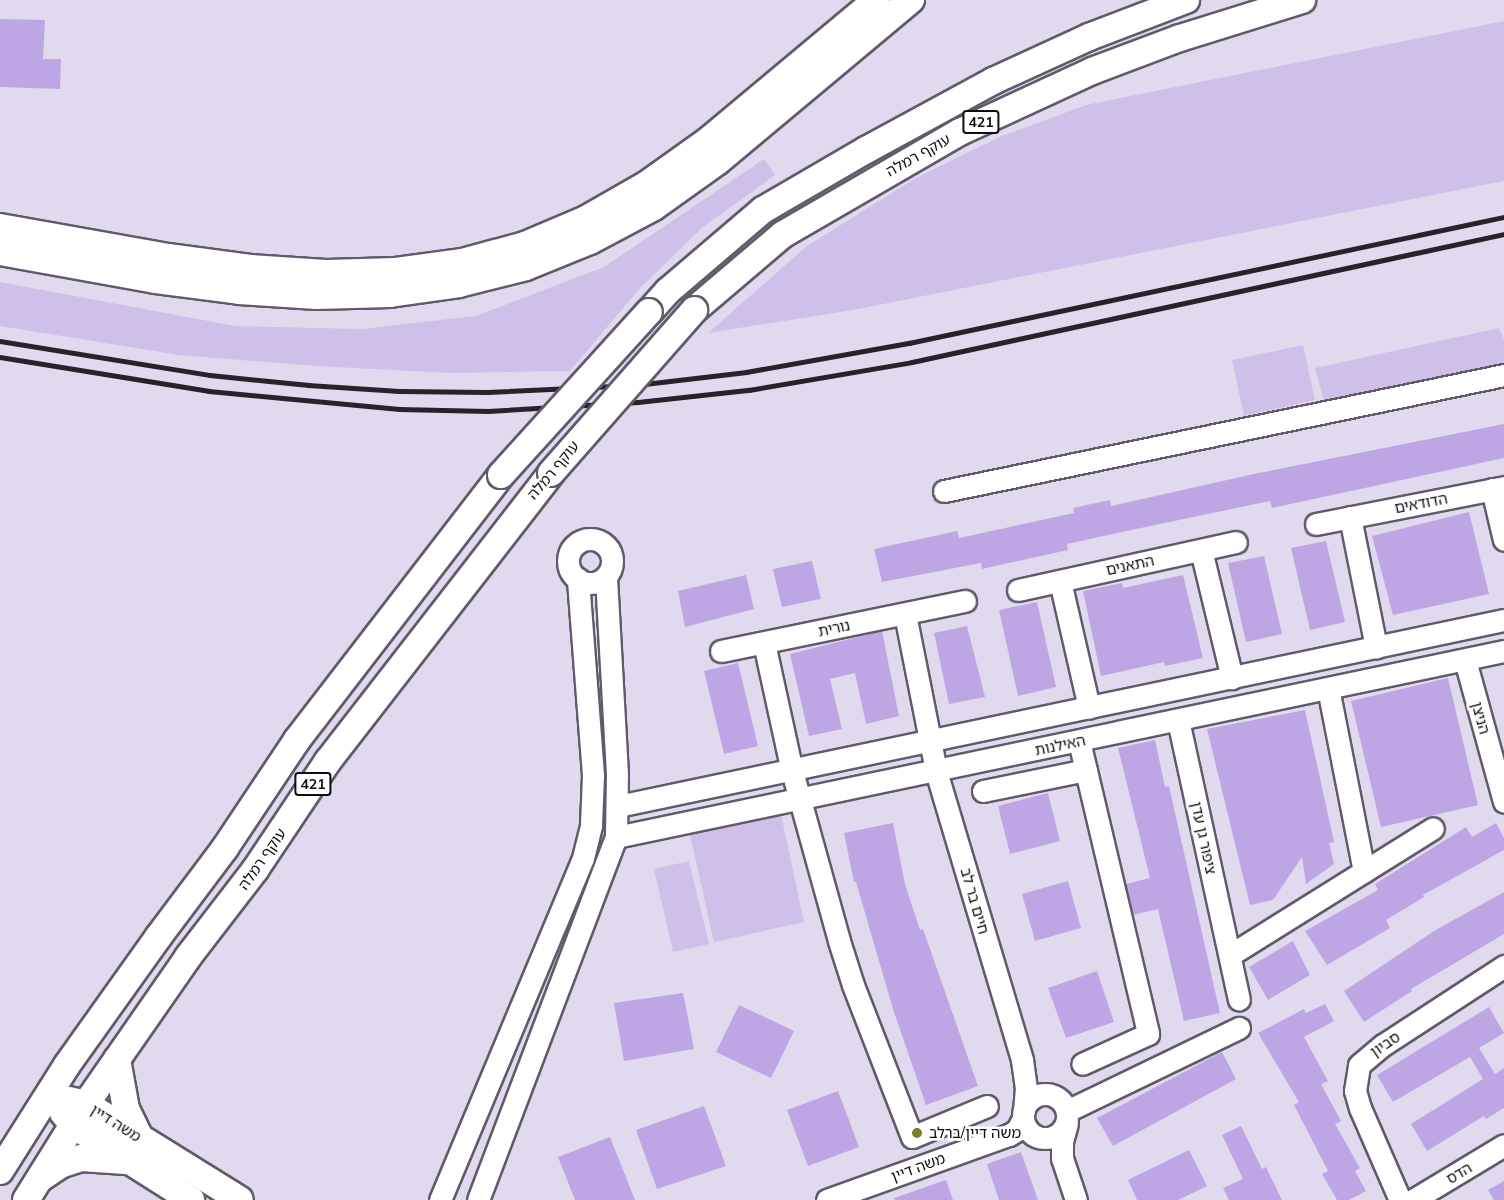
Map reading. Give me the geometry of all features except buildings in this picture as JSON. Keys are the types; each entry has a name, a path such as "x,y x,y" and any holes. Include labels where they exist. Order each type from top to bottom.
{"main road":[{"path":"0,227 168,258 250,268 326,273 373,272 462,262 535,240 586,219 647,184 710,139 876,0"},
{"path":"0,252 168,282 239,291 317,296 390,294 448,286 526,267 591,242 654,207 717,162 911,0"},
{"path":"1104,32 1144,0"},
{"name":"עוקף רמלה","path":"0,1171 48,1094 159,936 231,839 297,740 501,475 668,291 763,210 937,110 1013,71 1186,0"},
{"name":"עוקף רמלה","path":"31,1192 117,1059 188,957 255,870 328,761 551,472 694,310 782,235 960,132 1092,71 1180,38 1302,0"},
{"path":"117,1059 126,1109 140,1138"},
{"name":"משה דיין","path":"48,1094 79,1115 132,1162 191,1200"},
{"name":"משה דיין","path":"79,1115 140,1138 240,1200"},
{"path":"31,1192 60,1165 81,1158 106,1158 132,1162"}],"street":[{"path":"944,491 1504,375"},
{"name":"הדודאים","path":"1316,524 1498,488 1504,540"},
{"path":"1350,517 1376,647"},
{"path":"440,1200 583,858 591,825 593,775 578,579 570,568 570,554 578,543 592,540 605,545 612,557 610,571 593,583 578,579"},
{"name":"התאנים","path":"1018,590 1236,542"},
{"path":"1201,550 1232,678"},
{"path":"478,1200 616,837 618,806 606,576"},
{"path":"1060,581 1089,708"},
{"name":"נורית","path":"721,651 965,601"},
{"path":"904,614 930,741"},
{"name":"האילנות","path":"618,806 1504,620"},
{"path":"764,643 792,771 853,985 912,1137 987,1106"},
{"name":"האילנות","path":"616,837 1504,651"},
{"name":"הניצן","path":"1465,660 1500,773 1504,802"},
{"path":"1328,688 1364,871"},
{"name":"ציפור גן עדן","path":"1178,720 1239,999"},
{"name":"חיים בר לב","path":"930,741 936,771 1022,1060 1030,1125"},
{"path":"1079,741 1148,1034 1082,1064"},
{"path":"983,791 1086,770"},
{"path":"1230,955 1433,828"},
{"name":"סביון","path":"1400,1200 1360,1108 1355,1091 1359,1065 1383,1045 1504,966"},
{"path":"1030,1125 1060,1133 1067,1116 1239,1028"},
{"name":"חיים בר לב","path":"1022,1060 1052,1095 1064,1104 1067,1116"},
{"path":"1052,1095 1038,1096 1027,1104 1030,1125 1064,1169 1076,1200"},
{"path":"1064,1169 1062,1142 1067,1116"},
{"name":"משה דיין","path":"827,1200 1009,1135 1030,1125"},
{"name":"הדס","path":"1413,1200 1504,1145"}],"shaded area":[{"path":"1504,21 1504,181 853,310 708,333 807,246 916,178 997,138 1086,105"},
{"path":"764,159 775,175 703,227 640,288 570,371 451,373 315,366 179,355 0,326 0,282 235,326 362,329 476,316 604,267"},
{"path":"1499,328 1504,340 1504,375 1327,412 1315,368"},
{"path":"1303,345 1315,400 1244,416 1232,360"},
{"path":"781,814 804,922 714,942 690,835"},
{"path":"689,861 709,944 673,952 654,869"}],"railway":[{"path":"0,341 210,375 308,385 399,391 488,392 636,385 746,372 909,343 1504,217"},
{"path":"0,357 209,391 399,409 488,411 638,402 749,390 912,362 1504,234"}],"place":[{"name":"משה דיין/ברלב","path":"917,1133"}]}
